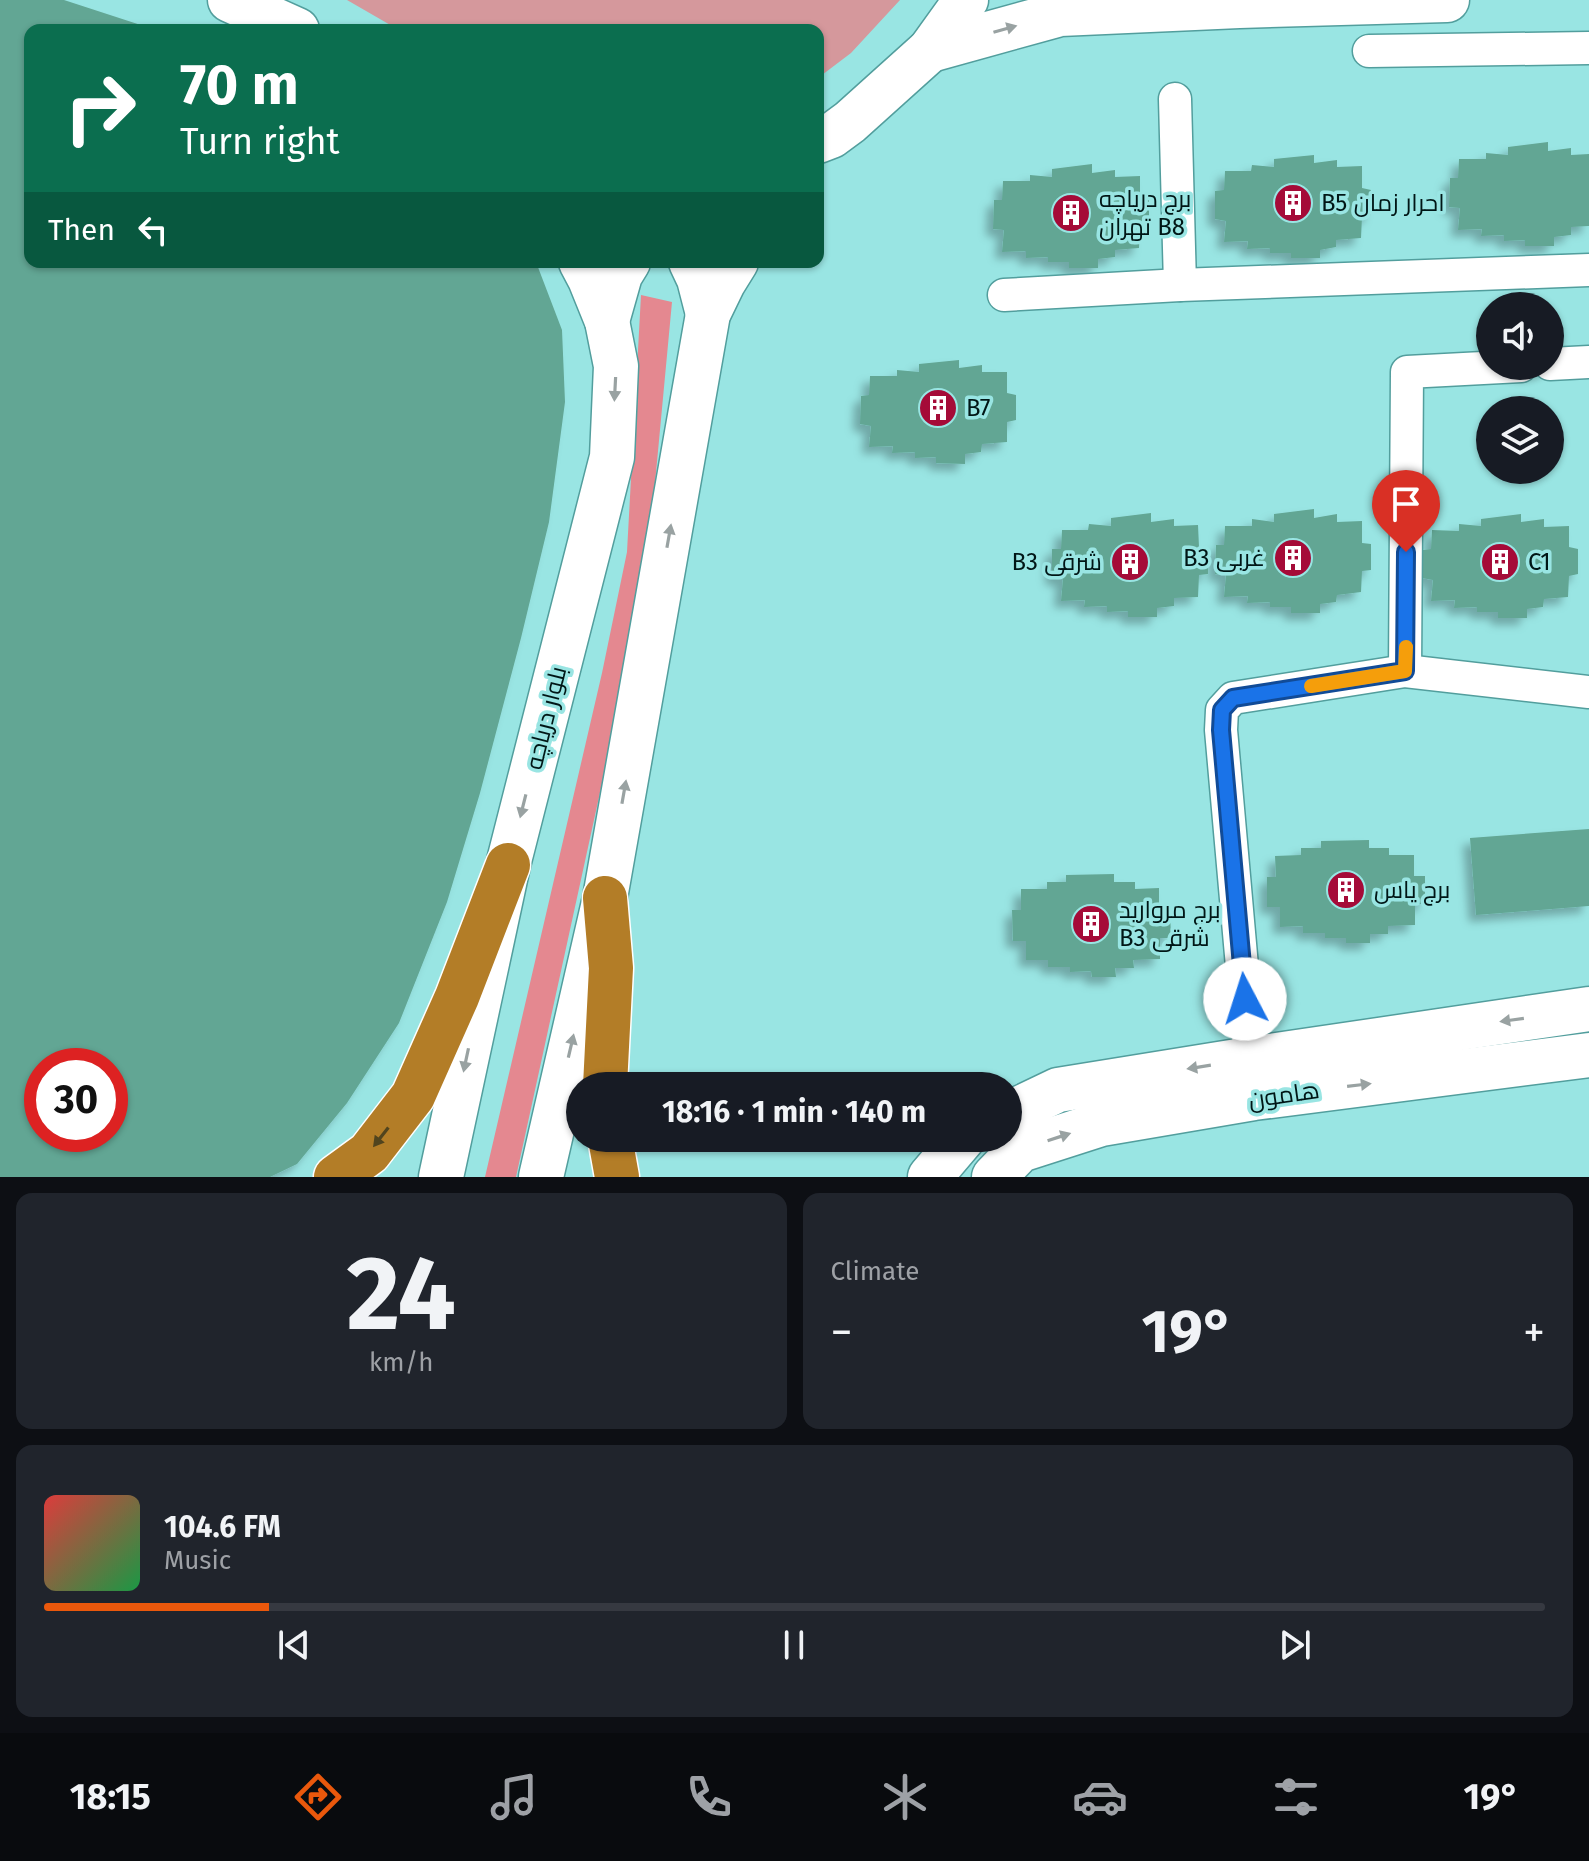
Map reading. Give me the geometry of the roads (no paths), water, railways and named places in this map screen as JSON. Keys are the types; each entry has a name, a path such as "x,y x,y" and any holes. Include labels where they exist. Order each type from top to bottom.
{"highway":[{"path":"336,1177 369,1153 413,1096 457,997 508,865"},
{"path":"605,898 611,968 606,1072"},
{"path":"613,1152 617,1177"}],"main road":[{"path":"230,0 284,24"},
{"path":"300,0 317,24"},
{"path":"824,142 930,50 966,0"},
{"path":"930,50 1060,14 1447,0"},
{"name":"بلوار دریاچه","path":"441,1177 508,865 612,457 616,366 607,321 584,268"},
{"path":"607,321 624,268"},
{"path":"694,268 708,314"},
{"path":"541,1177 605,898 708,314 732,268"},
{"name":"هامون","path":"994,1177 1020,1150 1252,1078 1589,1009"},
{"name":"هامون","path":"1022,1107 1058,1090 1589,1055"},
{"path":"930,1177 951,1152"}],"street":[{"path":"1369,51 1589,48"},
{"path":"1175,99 1180,285"},
{"path":"1004,295 1180,285 1589,270"},
{"path":"1564,363 1589,362"},
{"path":"1405,671 1407,372 1476,368"},
{"path":"1252,1078 1221,730 1222,710 1233,698 1405,671 1589,692"}],"place":[{"name":"B5 احرار زمان","path":"1293,203"},
{"name":"برج دریاچه تهران B8","path":"1071,213"},
{"name":"B7","path":"938,408"},
{"name":"B3 غربی","path":"1293,558"},
{"name":"B3 شرقی","path":"1130,562"},
{"name":"C1","path":"1500,562"},
{"name":"برج یاس","path":"1346,890"},
{"name":"برج مروارید B3 شرقی","path":"1091,924"}]}
